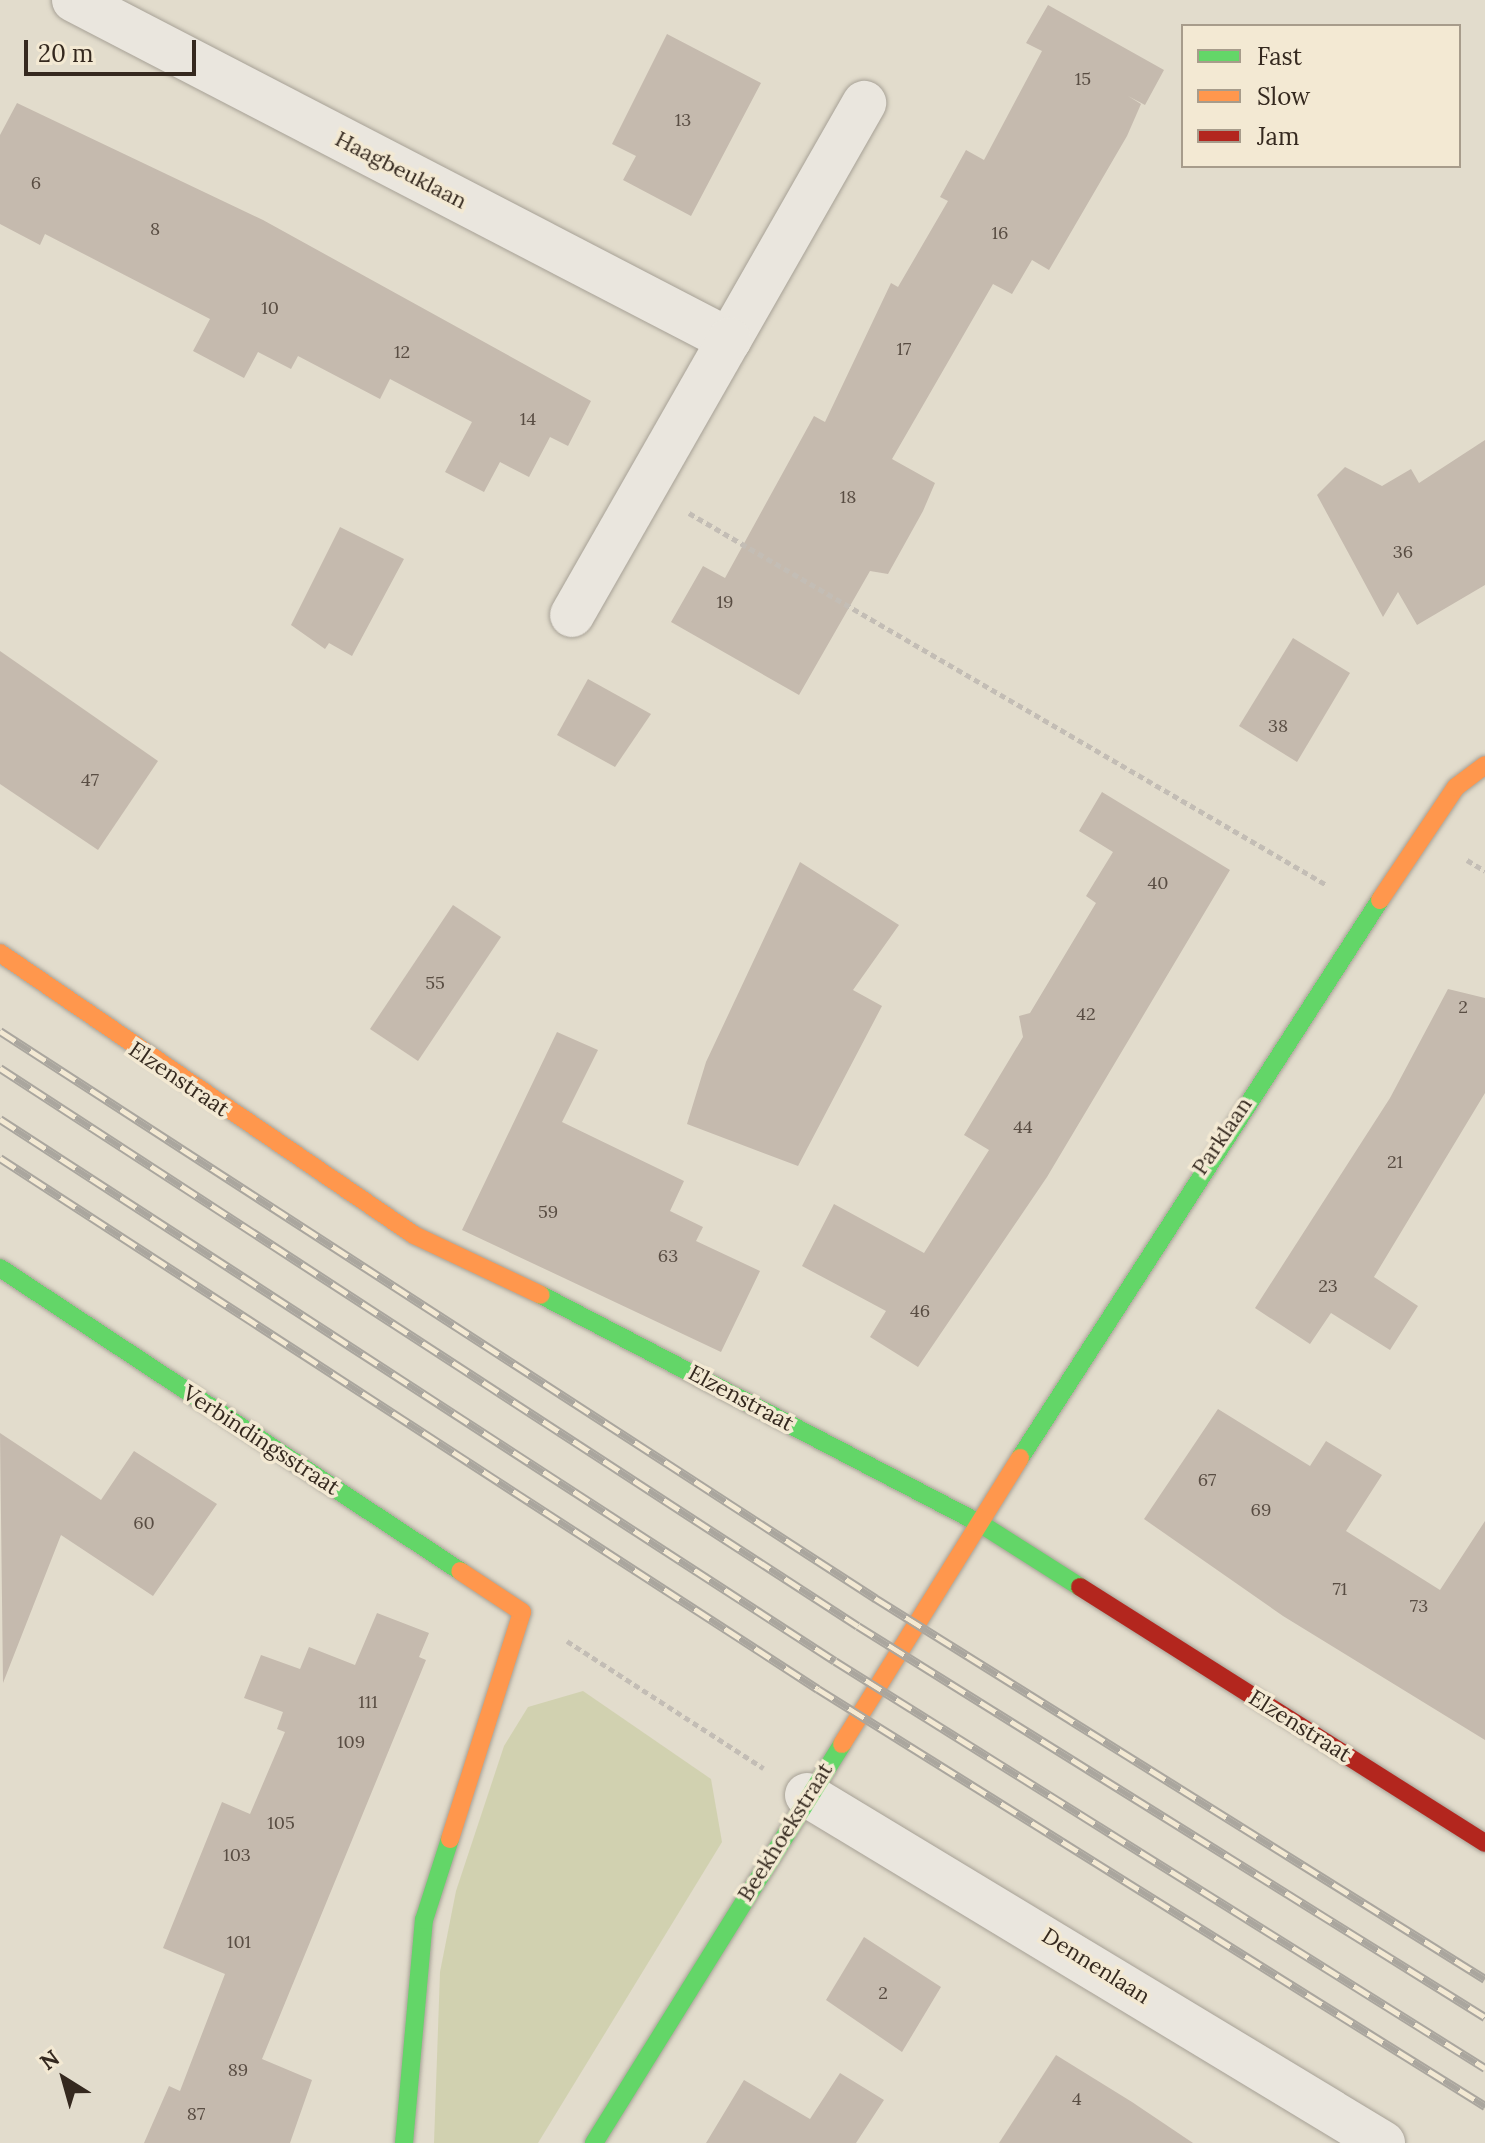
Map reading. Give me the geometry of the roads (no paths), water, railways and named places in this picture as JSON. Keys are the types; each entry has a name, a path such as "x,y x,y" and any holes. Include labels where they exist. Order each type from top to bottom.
{"street":[{"name":"Haagbeuklaan","path":"74,0 729,340"},
{"path":"572,615 864,103"},
{"name":"Parklaan","path":"984,1526 1192,1182 1456,787 1485,765"},
{"name":"Elzenstraat","path":"0,953 414,1235 606,1326 984,1526 1485,1843"},
{"name":"Verbindingsstraat","path":"0,1268 522,1612 424,1920 404,2143"},
{"name":"Beekhoekstraat","path":"594,2143 807,1795 984,1526"},
{"name":"Dennenlaan","path":"807,1795 1383,2143"}],"railway":[{"path":"0,1031 875,1598 1485,1979"},
{"path":"0,1068 858,1626 1485,2017"},
{"path":"0,1119 835,1661 1485,2068"},
{"path":"0,1158 818,1689 1485,2106"}]}
